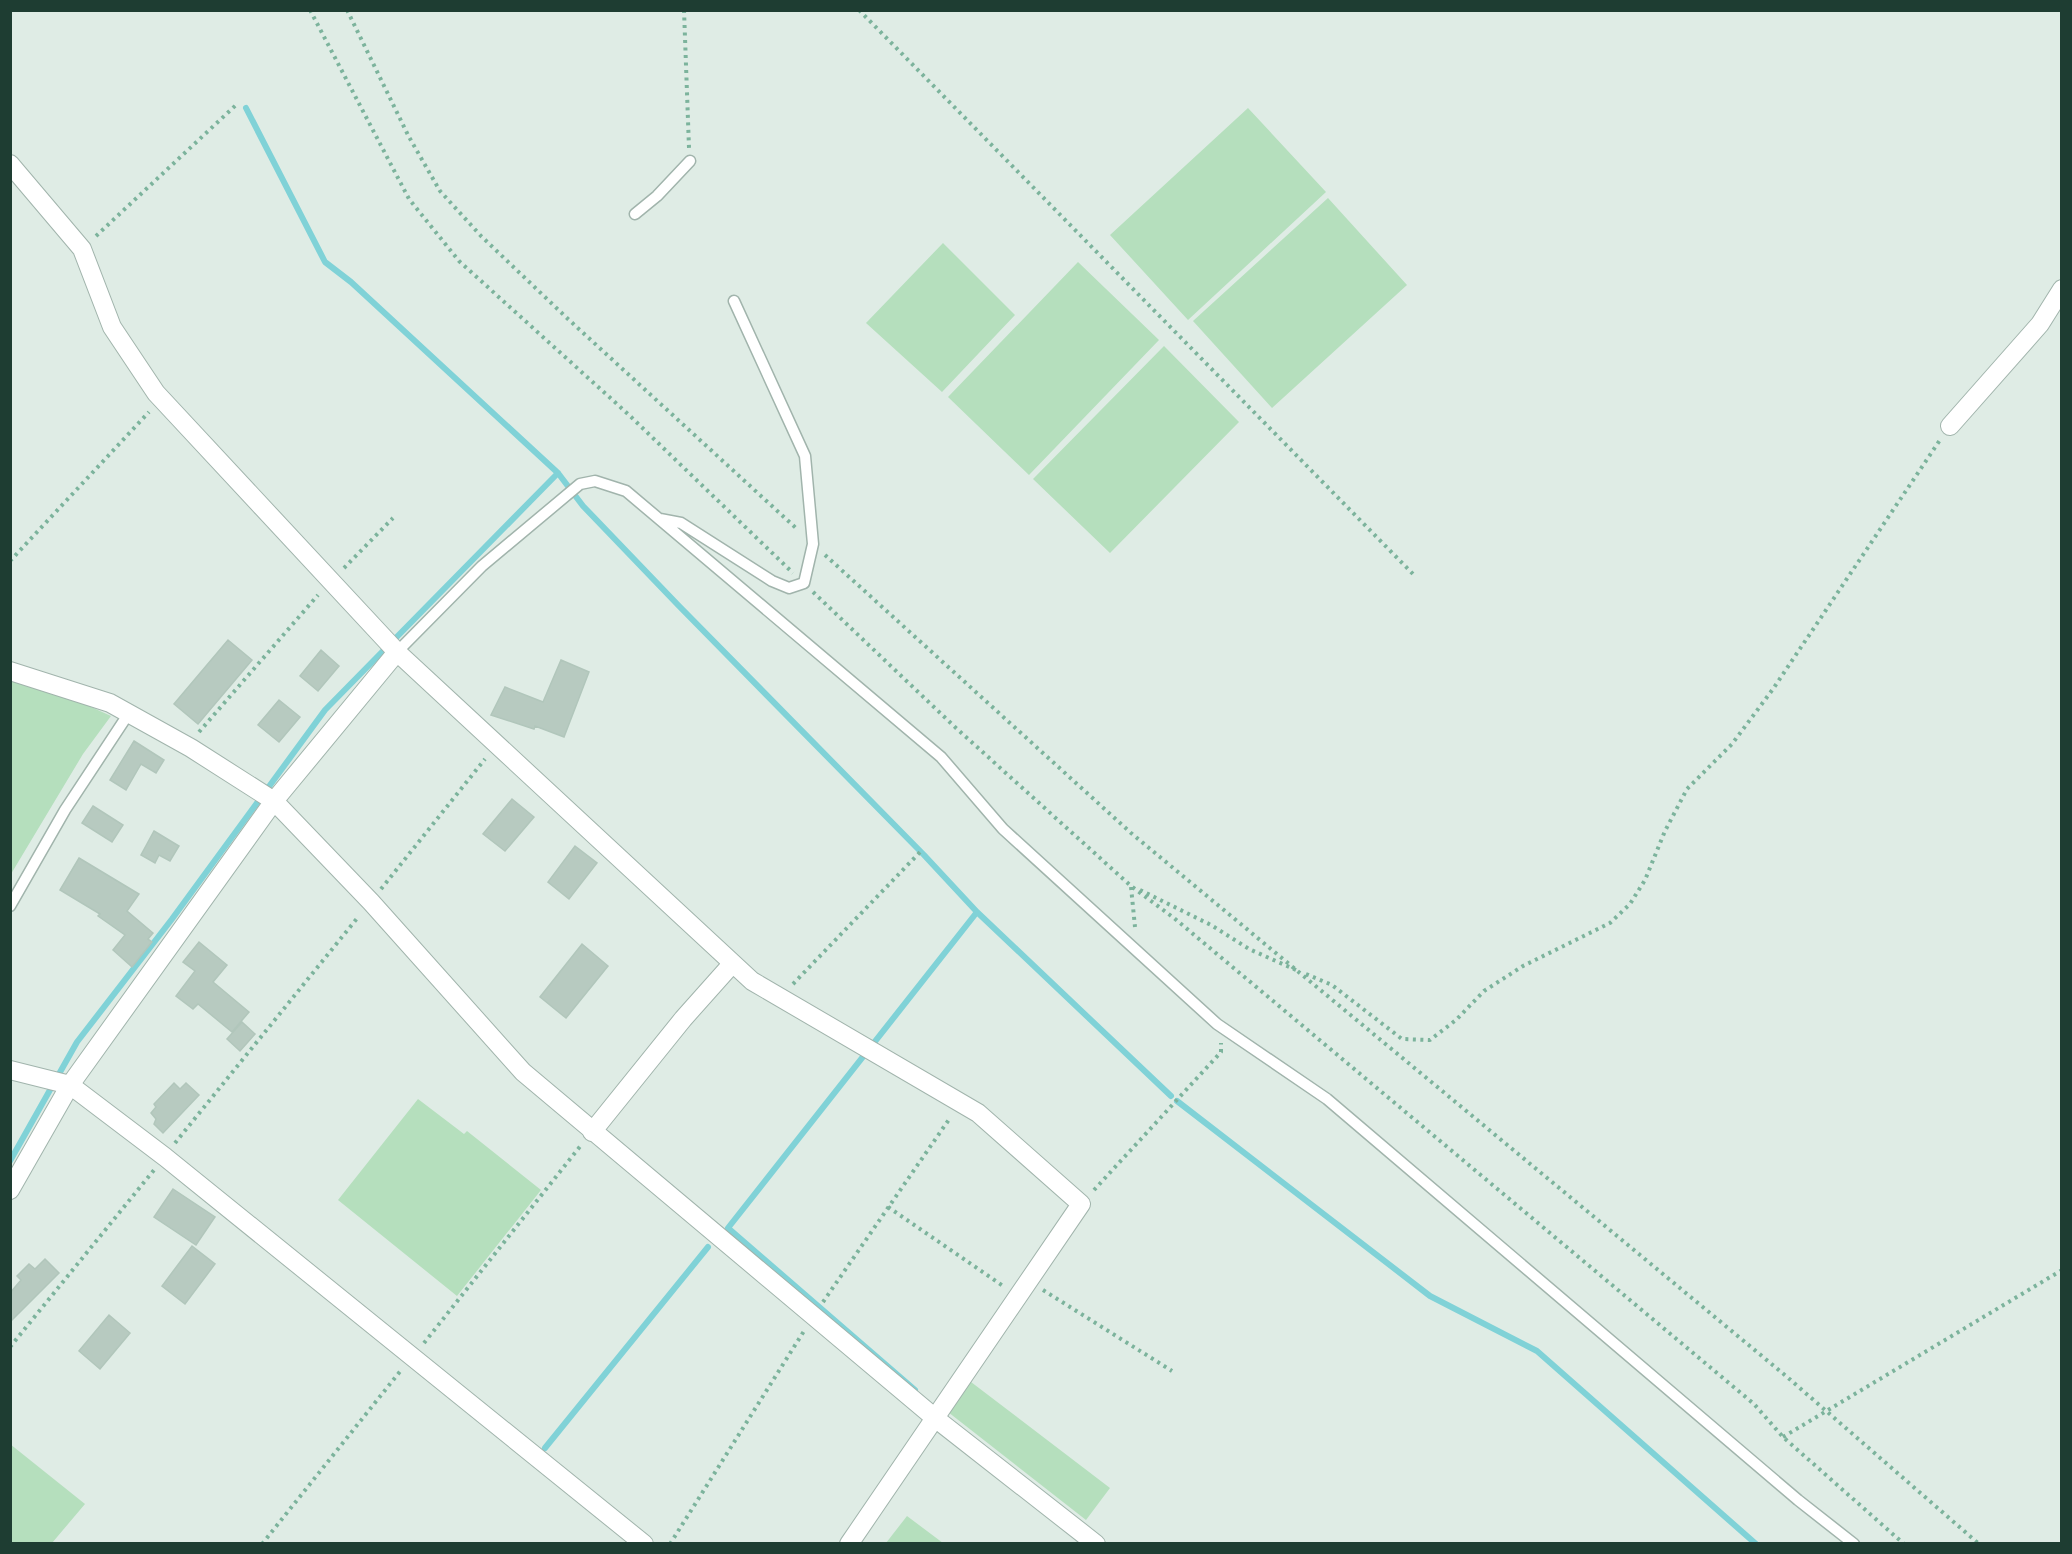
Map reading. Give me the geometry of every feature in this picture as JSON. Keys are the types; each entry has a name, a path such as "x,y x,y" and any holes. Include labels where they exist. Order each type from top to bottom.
{"street":[{"path":"10,164 82,249 112,327 161,399 397,652 752,981 978,1113 1081,1204 849,1544"},
{"path":"1950,426 2040,324 2061,289"},
{"path":"10,1190 70,1085 274,801 397,652"},
{"path":"10,671 110,703 187,746 274,801 371,902 523,1072 935,1418 1096,1544"},
{"path":"592,1132 683,1019 732,964"},
{"path":"10,1070 70,1085 165,1156 411,1358 644,1544"}],"lane":[{"path":"635,214 657,196 690,161"},
{"path":"659,519 681,523 772,581 789,588 804,583 813,544 805,456 734,301"},
{"path":"397,652 482,566 579,486 595,481 611,484 626,491 940,757 1003,829 1217,1024 1327,1099 1780,1485 1854,1544"},
{"path":"10,906 65,810 129,713"}],"path":[{"path":"310,10 409,199 459,261 628,414 956,728 1131,886 1174,918 1754,1404 1783,1437 1904,1544"},
{"path":"347,10 409,137 440,191 481,236 560,311 1131,833 1826,1411 1979,1544"},
{"path":"684,10 690,161"},
{"path":"859,10 1413,574"},
{"path":"82,249 236,105"},
{"path":"10,561 161,399"},
{"path":"1131,886 1211,925 1249,949 1332,985 1402,1039 1430,1040 1456,1020 1485,991 1523,966 1610,923 1630,904 1645,880 1665,831 1687,789 1732,744 1773,689 1950,426"},
{"path":"187,746 331,580 393,518"},
{"path":"10,1347 371,902 495,745"},
{"path":"780,998 922,849"},
{"path":"1131,886 1134,926 1142,935"},
{"path":"1081,1204 1221,1052 1222,1029 1217,1024"},
{"path":"262,1544 592,1132"},
{"path":"888,1207 1018,1296"},
{"path":"1783,1437 2061,1270"},
{"path":"1029,1281 1172,1371"}],"green space":[{"path":"1248,108 1326,192 1188,320 1110,235"},
{"path":"1328,198 1407,285 1272,408 1193,321"},
{"path":"943,243 1015,315 942,392 866,323"},
{"path":"1078,262 1159,340 1029,475 948,397"},
{"path":"1164,346 1239,422 1110,553 1033,479"},
{"path":"11,681 78,701 111,716 83,754 11,874"},
{"path":"418,1099 464,1134 467,1131 541,1190 457,1296 338,1200"},
{"path":"971,1382 1110,1488 1086,1520 948,1412"},
{"path":"10,1444 85,1504 52,1543 11,1543"},
{"path":"907,1516 943,1543 886,1543"}],"building":[{"path":"228,640 252,660 198,724 174,704"},
{"path":"321,650 339,666 318,691 300,676"},
{"path":"561,660 589,672 564,737 535,726 534,729 491,715 505,687 543,702"},
{"path":"279,700 300,717 279,742 258,725"},
{"path":"134,741 164,760 156,773 141,764 126,790 110,780"},
{"path":"512,799 534,817 505,851 483,834"},
{"path":"93,806 123,825 112,842 82,823"},
{"path":"154,831 179,846 170,861 159,855 155,863 141,855"},
{"path":"575,846 597,863 569,899 548,882"},
{"path":"79,858 139,894 127,911 153,933 148,939 152,942 132,967 113,950 125,935 98,916 100,914 60,890"},
{"path":"199,942 227,965 213,982 249,1012 232,1032 198,1004 193,1009 176,996 195,971 183,962"},
{"path":"582,944 608,966 566,1018 540,997"},
{"path":"242,1022 255,1034 240,1051 227,1039"},
{"path":"174,1083 180,1089 186,1083 199,1095 163,1133 154,1124 156,1119 151,1113 156,1107 154,1104"},
{"path":"173,1189 215,1217 196,1245 154,1217"},
{"path":"192,1246 215,1264 185,1304 162,1286"},
{"path":"45,1259 59,1273 10,1322 10,1293 21,1280 17,1276 29,1264 35,1269"},
{"path":"109,1315 130,1333 100,1369 79,1351"}],"waterway":[{"path":"246,108 325,262 351,282 558,473 583,506 977,912 1171,1096"},
{"path":"10,1161 77,1042 172,919 325,710 558,473"},
{"path":"915,1390 728,1228 977,912"},
{"path":"1177,1101 1430,1296 1537,1351 1756,1544"},
{"path":"545,1448 708,1247"}]}
